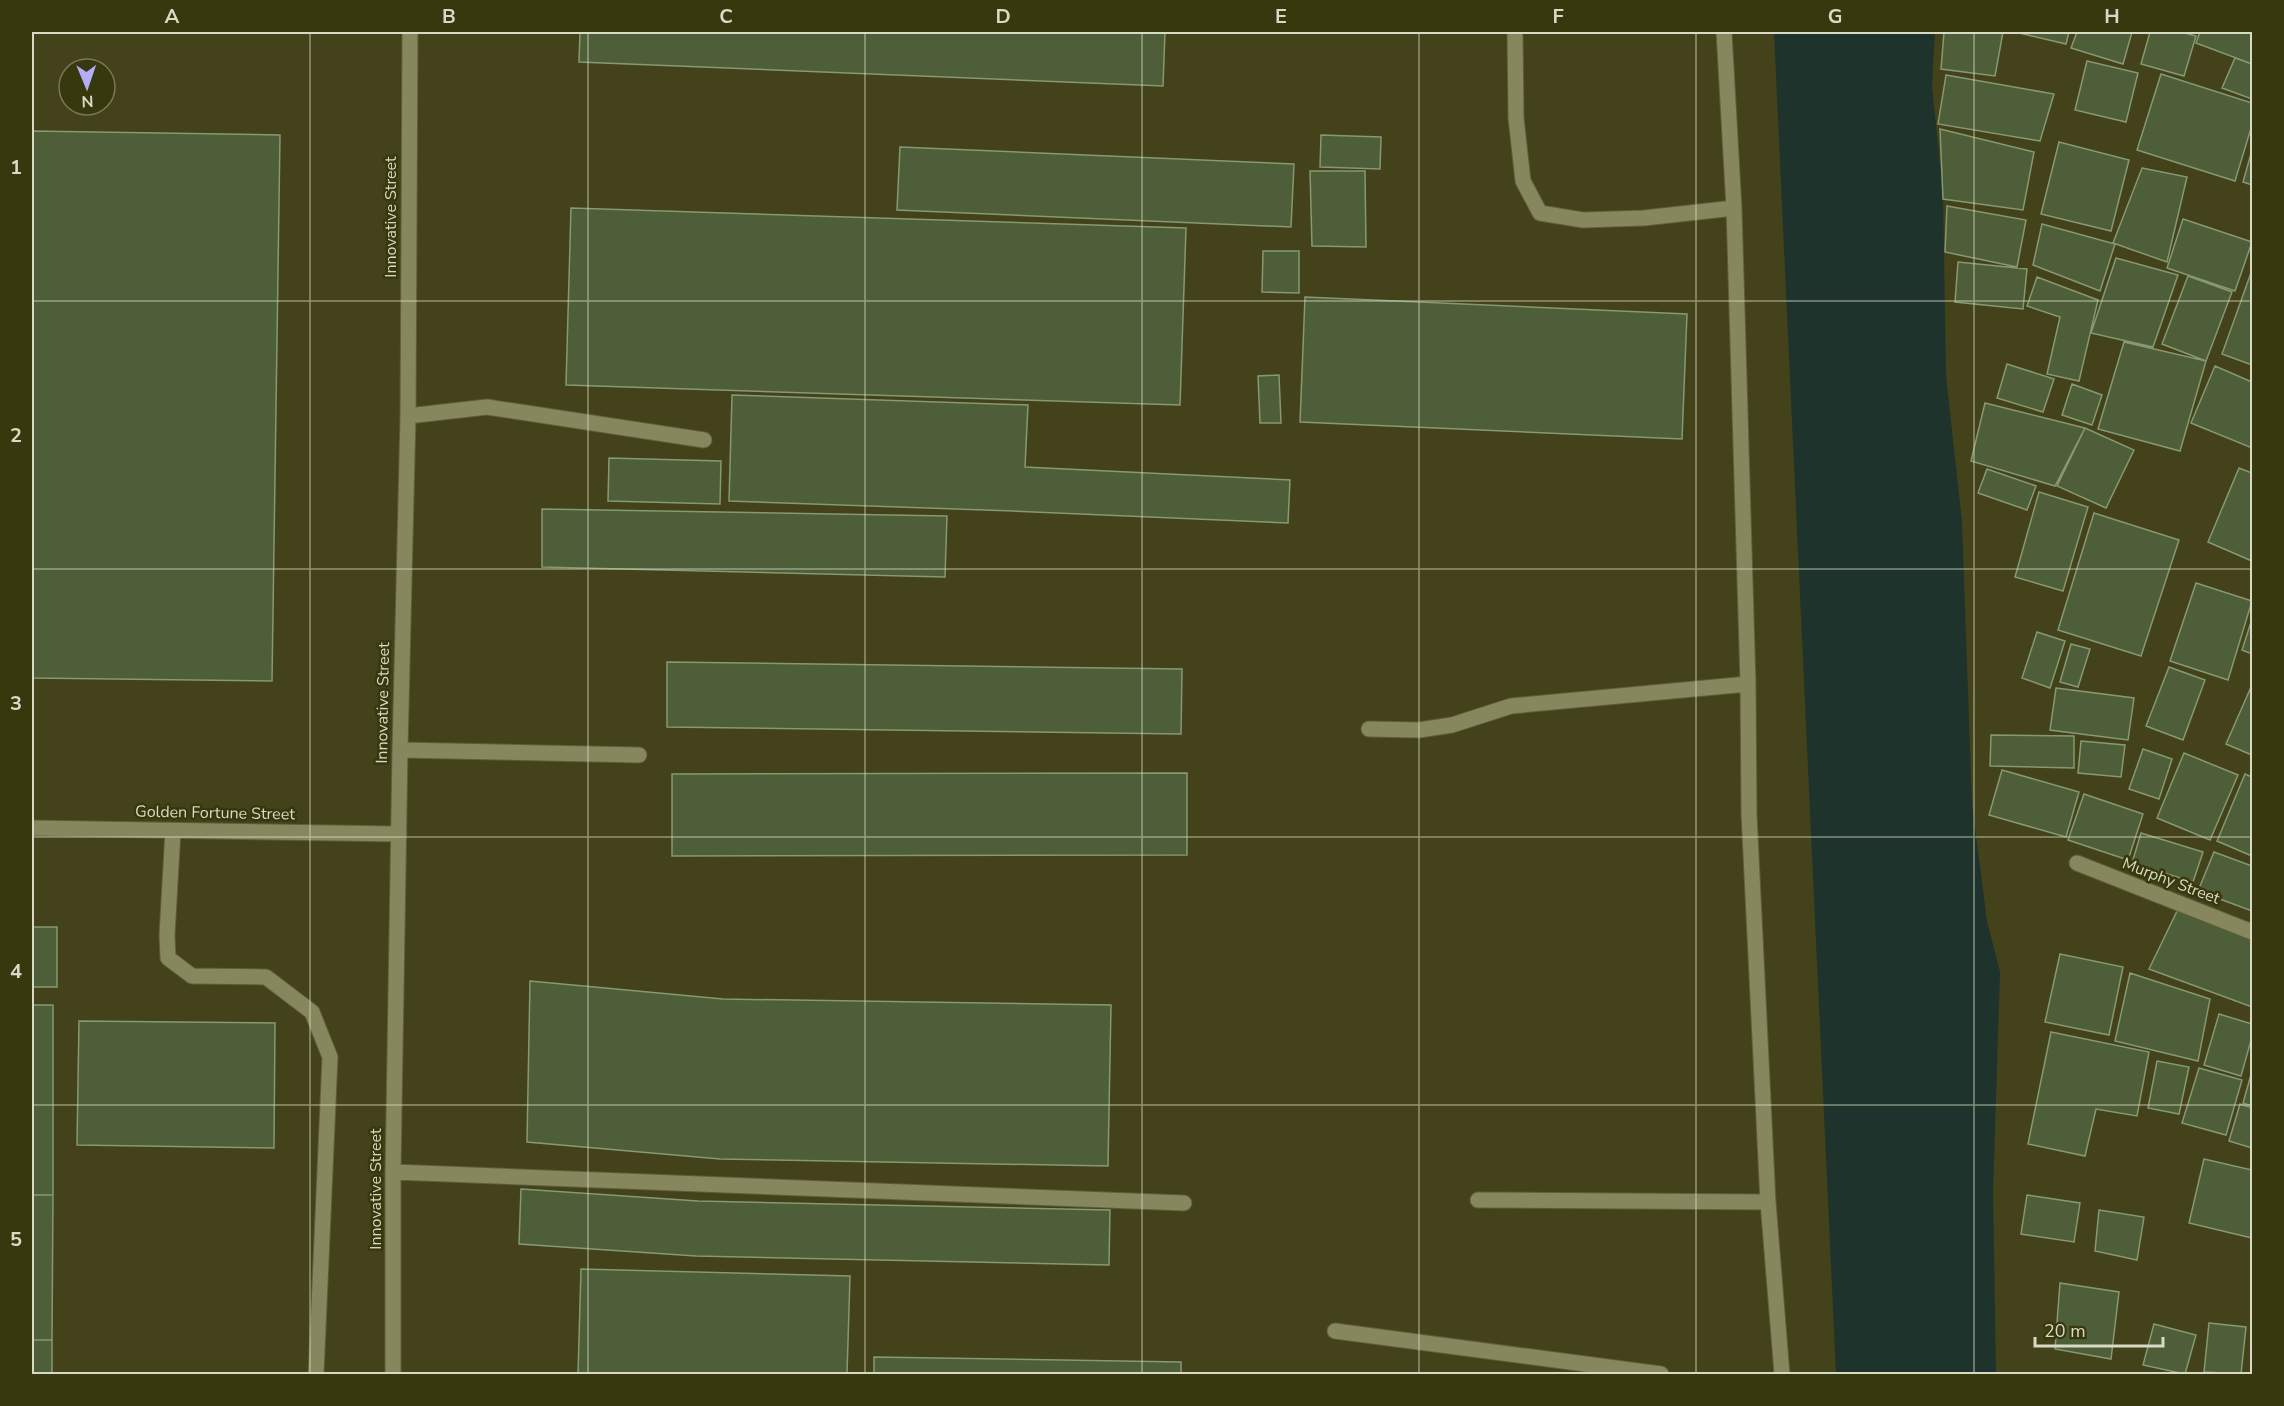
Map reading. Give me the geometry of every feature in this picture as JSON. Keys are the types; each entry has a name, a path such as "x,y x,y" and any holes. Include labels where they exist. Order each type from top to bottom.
{"street":[{"name":"Innovative Street","path":"393,1374 393,1172 408,416 410,32"},
{"path":"1515,32 1516,118 1523,182 1540,213 1583,220 1644,218 1734,208"},
{"path":"1724,32 1734,208 1748,684 1749,814 1768,1202 1782,1374"},
{"path":"408,416 486,407 704,440"},
{"path":"1369,729 1419,730 1452,725 1511,706 1748,684"},
{"path":"400,750 639,755"},
{"name":"Golden Fortune Street","path":"32,828 399,834"},
{"path":"173,831 167,935 168,958 192,976 266,977 312,1012 330,1057 316,1374"},
{"name":"Murphy Street","path":"2077,863 2253,932"},
{"path":"393,1172 1184,1203"},
{"path":"1478,1200 1768,1202"},
{"path":"1335,1331 1661,1374"}],"shaded area":[{"path":"1774,32 1935,32 1932,86 1943,193 1946,376 1962,522 1972,805 1987,921 2000,972 1993,1192 1996,1374 1836,1374"}],"building":[{"path":"580,32 1165,32 1163,86 579,62"},
{"path":"1944,32 2003,32 1995,76 1941,69"},
{"path":"2015,32 2069,32 2066,44"},
{"path":"2077,32 2132,32 2123,64 2071,48"},
{"path":"2150,32 2181,32 2196,36 2184,76 2141,64"},
{"path":"2200,32 2252,32 2252,64 2196,43"},
{"path":"2235,58 2252,64 2252,99 2222,88"},
{"path":"2087,61 2138,73 2126,122 2075,110"},
{"path":"2161,74 2252,103 2252,125 2235,181 2137,150"},
{"path":"1946,75 2054,94 2040,141 1938,124"},
{"path":"1940,129 2034,152 2023,210 1943,199"},
{"path":"32,131 280,135 272,681 32,678"},
{"path":"1321,135 1381,137 1380,169 1320,167"},
{"path":"2059,142 2129,160 2111,231 2041,214"},
{"path":"900,147 1294,164 1291,227 897,210"},
{"path":"2252,150 2252,185 2243,182"},
{"path":"2142,168 2187,177 2167,262 2113,243"},
{"path":"1310,171 1365,171 1366,247 1312,246"},
{"path":"1947,206 2026,220 2017,267 1945,252"},
{"path":"571,208 1186,228 1180,405 566,385"},
{"path":"2183,219 2252,242 2235,291 2167,268"},
{"path":"2042,224 2115,244 2100,291 2033,265"},
{"path":"1263,251 1299,251 1299,293 1262,292"},
{"path":"2116,258 2178,275 2153,347 2091,333"},
{"path":"1958,262 2027,269 2023,309 1955,302"},
{"path":"2252,270 2252,365 2222,354"},
{"path":"2188,276 2232,292 2206,361 2162,344"},
{"path":"2037,277 2098,300 2079,381 2047,374 2060,317 2027,306"},
{"path":"1305,297 1687,314 1682,439 1300,422"},
{"path":"2124,342 2206,361 2180,451 2098,429"},
{"path":"2007,364 2054,379 2043,412 1997,398"},
{"path":"2215,366 2252,382 2252,448 2191,423"},
{"path":"1279,375 1281,423 1260,423 1258,376"},
{"path":"2072,384 2102,395 2092,425 2062,415"},
{"path":"732,395 1028,405 1025,467 1290,480 1288,523 729,501"},
{"path":"1985,403 2085,428 2055,486 1971,461"},
{"path":"2085,428 2134,450 2106,508 2057,486"},
{"path":"609,458 721,461 720,504 608,501"},
{"path":"2239,468 2252,473 2252,561 2208,542"},
{"path":"1987,469 2036,486 2027,510 1978,493"},
{"path":"2039,492 2088,507 2063,591 2015,577"},
{"path":"542,509 947,516 945,577 542,567"},
{"path":"2094,513 2179,540 2141,656 2058,630"},
{"path":"2196,583 2252,601 2228,680 2170,661"},
{"path":"2252,619 2252,654 2242,650"},
{"path":"2037,632 2065,641 2050,688 2022,678"},
{"path":"2071,644 2090,649 2078,687 2060,682"},
{"path":"667,662 1182,669 1181,734 667,727"},
{"path":"2169,667 2205,680 2183,740 2146,726"},
{"path":"2056,688 2134,698 2128,740 2050,730"},
{"path":"2252,688 2252,755 2226,744"},
{"path":"1991,735 2074,736 2074,768 1990,766"},
{"path":"2081,741 2125,745 2121,777 2078,773"},
{"path":"2143,749 2172,759 2159,799 2129,789"},
{"path":"2184,753 2238,775 2210,840 2157,818"},
{"path":"2002,770 2079,792 2066,837 1989,815"},
{"path":"1187,773 1187,855 672,856 672,774"},
{"path":"2245,774 2252,777 2252,856 2217,841"},
{"path":"2084,794 2143,814 2128,860 2068,840"},
{"path":"2141,833 2203,852 2193,882 2132,863"},
{"path":"2214,852 2252,866 2252,911 2198,891"},
{"path":"2180,905 2252,935 2252,1007 2149,969"},
{"path":"32,927 57,927 57,987 32,987"},
{"path":"2060,954 2123,967 2109,1035 2045,1022"},
{"path":"2130,973 2210,999 2198,1061 2115,1041"},
{"path":"530,981 723,999 1111,1005 1108,1166 720,1159 527,1142"},
{"path":"32,1005 53,1005 53,1195 32,1195"},
{"path":"2219,1014 2252,1024 2252,1037 2241,1076 2204,1065"},
{"path":"79,1021 275,1023 274,1148 77,1145"},
{"path":"2051,1032 2149,1052 2137,1116 2096,1109 2085,1156 2028,1144"},
{"path":"2157,1061 2189,1067 2179,1114 2148,1108"},
{"path":"2199,1068 2242,1080 2226,1135 2182,1123"},
{"path":"2252,1071 2252,1106 2243,1103"},
{"path":"2240,1104 2252,1108 2252,1148 2229,1141"},
{"path":"2204,1159 2252,1170 2252,1238 2189,1223"},
{"path":"521,1189 698,1201 1110,1210 1109,1265 696,1256 519,1244"},
{"path":"32,1195 53,1195 52,1340 32,1340"},
{"path":"2027,1195 2080,1203 2074,1242 2021,1234"},
{"path":"2099,1210 2144,1217 2137,1260 2095,1251"},
{"path":"581,1269 850,1276 847,1374 578,1374"},
{"path":"2060,1283 2119,1292 2111,1359 2055,1349"},
{"path":"2209,1323 2246,1327 2241,1374 2204,1372"},
{"path":"2154,1324 2196,1335 2185,1374 2143,1365"},
{"path":"32,1340 52,1340 52,1374 32,1374"},
{"path":"874,1357 1181,1362 1181,1374 874,1374"}]}
